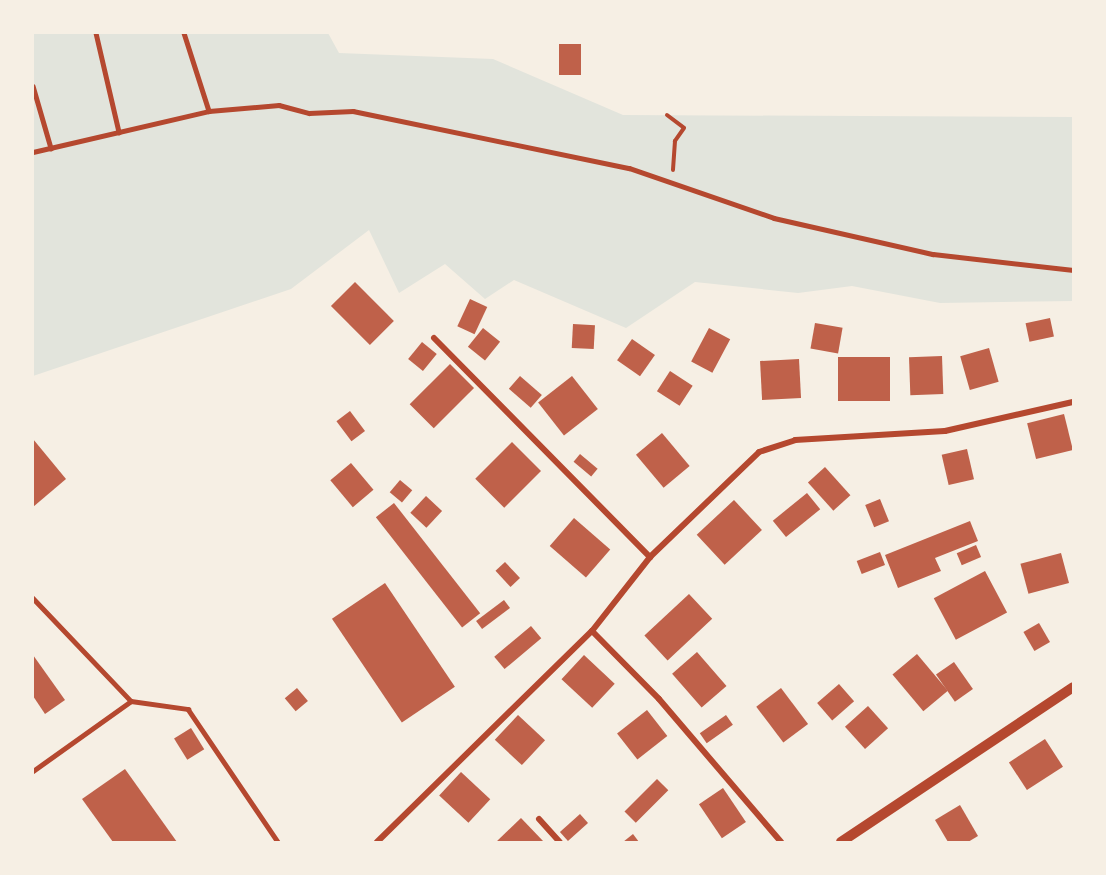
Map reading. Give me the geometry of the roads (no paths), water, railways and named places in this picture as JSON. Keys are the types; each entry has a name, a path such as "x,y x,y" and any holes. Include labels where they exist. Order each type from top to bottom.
{"street":[{"path":"434,338 651,558"},
{"path":"377,842 592,631 651,558 759,452 795,440 945,431 1073,402"},
{"path":"592,631 659,699 781,842"},
{"path":"841,842 1073,687"},
{"path":"539,819 560,842"}],"lane":[{"path":"96,33 119,132"},
{"path":"184,33 209,111"},
{"path":"33,86 51,148"},
{"path":"33,152 209,111 279,105 309,113 353,111 630,168 774,218 933,254 1073,270"},
{"path":"33,598 131,701 188,709 278,842"},
{"path":"33,771 131,701"}]}
